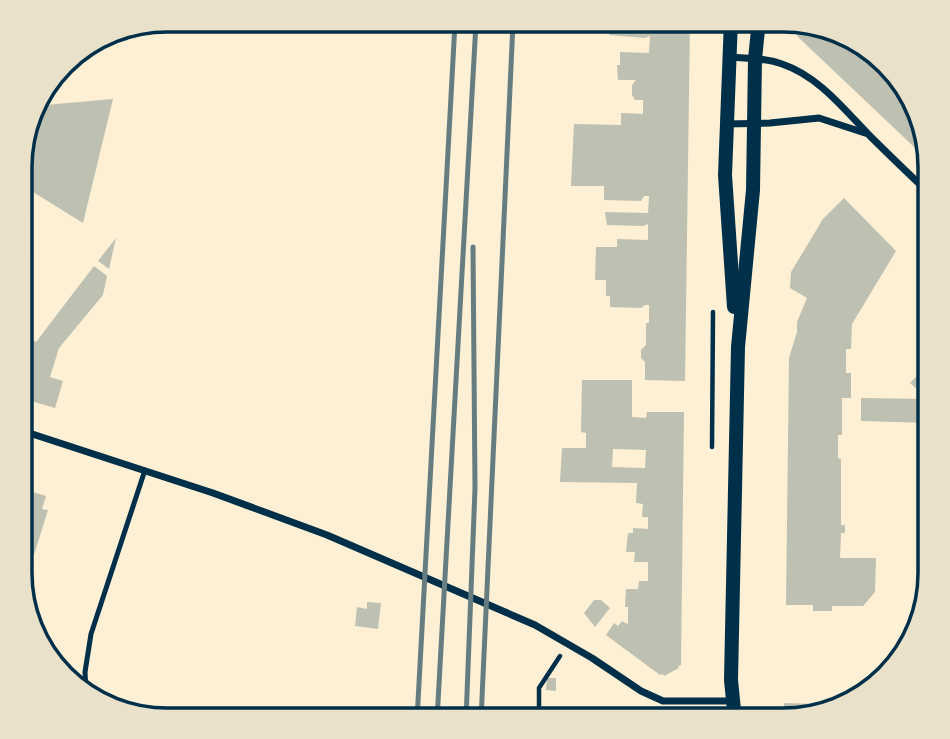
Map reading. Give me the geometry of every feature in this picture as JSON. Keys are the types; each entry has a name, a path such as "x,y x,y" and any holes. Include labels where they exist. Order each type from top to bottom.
{"main road":[{"path":"730,32 725,124 726,203 738,347"},
{"path":"733,708 738,347 753,190 758,32"}],"street":[{"path":"728,57 781,63 798,71 838,101 918,182"},
{"path":"725,124 819,118 869,135"},
{"path":"32,434 214,493 391,562 535,625 642,691 663,701 732,701"}],"lane":[{"path":"85,681 91,634 145,470"}],"path":[{"path":"712,456 713,306"},
{"path":"539,708 539,688 568,643"}],"building":[{"path":"609,32 690,32 685,381 645,380 645,362 641,358 641,350 646,345 649,305 641,308 610,307 610,296 606,296 606,280 595,280 596,247 617,247 617,239 648,240 648,224 607,225 605,212 648,213 649,196 644,196 641,201 604,200 604,186 571,186 574,124 621,125 621,113 643,114 643,100 635,100 632,95 632,85 636,80 618,80 617,65 620,65 620,52 649,53 650,36 645,38 609,35"},
{"path":"796,32 835,42 872,65 891,84 900,99 914,132 917,150"},
{"path":"113,99 83,223 32,191 33,156 47,105"},
{"path":"844,198 896,251 852,324 851,349 846,349 846,373 851,373 851,398 842,398 842,435 838,435 838,458 841,459 841,525 845,525 845,533 841,533 840,558 876,558 875,592 863,606 832,606 832,611 813,611 813,605 786,605 789,358 797,332 797,322 807,298 790,288 791,272 823,219"},
{"path":"116,238 109,269 98,261"},
{"path":"94,266 107,276 103,295 59,348 50,377 63,381 55,408 32,401 32,339 36,342"},
{"path":"918,375 918,390 910,383"},
{"path":"582,380 632,380 632,417 646,418 647,412 684,412 681,665 664,676 606,635 614,623 618,626 622,621 628,623 626,589 638,589 639,581 648,581 648,562 634,562 635,552 626,552 628,533 633,533 633,528 648,529 648,517 642,517 643,504 636,503 637,483 560,482 562,448 586,448 586,433 581,432","holes":["613,449 646,450 645,468 612,467"]},
{"path":"861,398 918,399 918,423 861,421"},
{"path":"32,492 46,496 42,509 48,510 34,555"},
{"path":"594,600 601,600 610,608 595,627 584,613"},
{"path":"367,602 381,603 378,629 355,626 357,607 367,609"},
{"path":"547,678 556,678 556,691 546,690"},
{"path":"784,703 814,704 810,705 784,708"}],"railway":[{"path":"418,707 455,32"},
{"path":"438,707 475,32"},
{"path":"482,708 513,32"},
{"path":"466,707 475,488 473,247"}]}
